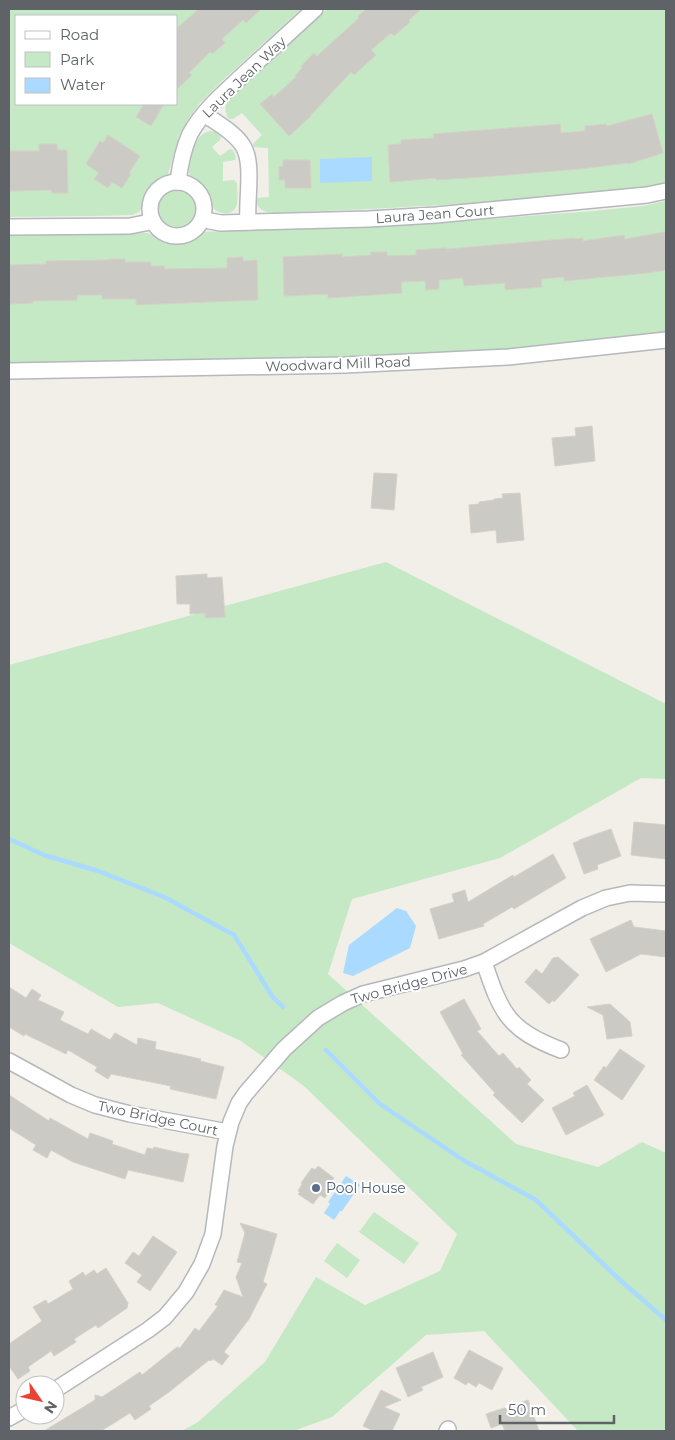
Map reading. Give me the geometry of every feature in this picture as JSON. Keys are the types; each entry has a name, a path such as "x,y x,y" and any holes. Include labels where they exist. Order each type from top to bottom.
{"street":[{"name":"Laura Jean Way","path":"178,182 186,144 190,134 204,114 220,96 315,9"},
{"path":"204,114 236,138 247,155 248,222"},
{"path":"178,182 191,185 201,195 205,209 203,218 195,230 187,234 178,236 165,233 157,228 152,220 150,205 153,196 164,186 178,182"},
{"name":"Laura Jean Court","path":"203,218 222,223 369,219 648,195 666,191"},
{"path":"9,227 130,226 152,220"},
{"name":"Woodward Mill Road","path":"9,371 244,368 508,357 666,340"},
{"name":"Two Bridge Drive","path":"65,1384 148,1330 165,1317 186,1292 202,1264 213,1234 228,1132 239,1103 297,1035 329,1010 363,994 464,969 484,962 582,908 606,898 630,893 666,894"},
{"path":"484,962 495,993 510,1020 528,1035 560,1050"},
{"name":"Two Bridge Court","path":"9,1062 71,1095 95,1105 130,1114 228,1132"}],"green space":[{"path":"9,9 301,9 199,104 179,136 168,174 150,190 139,212 132,215 9,217"},
{"path":"327,9 666,9 666,182 648,187 477,203 274,213 262,210 258,207 256,201 258,198 269,197 268,148 254,147 253,144 262,135 242,113 233,119 229,119 226,114 226,106 230,98"},
{"path":"210,131 216,132 221,137 212,147 220,156 230,149 236,158 235,160 223,162 223,181 234,180 237,183 237,206 232,212 228,213 216,211 213,208 205,191 194,181 189,173 190,155 196,142 205,133"},
{"path":"173,189 181,189 192,195 198,210 192,225 181,231 173,231 162,225 156,214 156,206 162,195"},
{"path":"666,201 666,332 610,340 453,353 263,360 9,364 9,235 146,233 178,243 185,242 204,232 425,224 594,211 643,206"},
{"path":"386,562 666,704 666,779 641,778 500,858 352,899 328,974 516,1144 598,1167 642,1142 666,1153 666,1431 578,1431 484,1331 426,1335 332,1417 293,1431 182,1431 198,1422 265,1362 316,1277 365,1305 440,1271 457,1234 304,1086 241,1041 158,1003 118,1007 9,943 9,665"},
{"path":"374,1212 419,1243 404,1264 359,1232"},
{"path":"337,1243 360,1260 347,1278 324,1261"}],"water":[{"path":"372,157 372,181 320,183 320,159"},
{"path":"397,908 406,911 416,926 410,948 353,976 343,973 349,945"},
{"path":"346,1176 360,1185 334,1220 324,1213 330,1204 328,1202"}],"building":[{"path":"199,9 261,9 246,23 243,20 222,39 225,43 212,54 210,52 189,73 192,75 178,88 178,27"},
{"path":"366,9 421,9 394,36 391,33 371,50 376,55 354,75 351,72 311,116 289,136 260,104 272,94 274,97 296,77 302,68 301,66 314,53 317,56 359,18 358,16"},
{"path":"143,105 163,105 151,126 136,117"},
{"path":"652,114 663,153 628,164 483,177 436,180 436,178 390,182 388,145 401,144 401,140 434,138 433,134 560,124 561,133 585,131 585,126 606,124 607,126"},
{"path":"108,135 140,156 122,188 112,182 108,188 94,179 99,173 86,164 100,141 103,143"},
{"path":"39,144 57,144 57,150 67,150 68,193 52,193 51,190 9,191 9,151 39,151"},
{"path":"283,160 310,160 311,188 285,188 285,180 279,180 279,167 283,166"},
{"path":"666,233 666,270 564,281 564,277 541,279 542,287 505,290 505,283 464,286 463,278 439,280 439,289 426,290 425,281 401,282 402,293 328,298 328,294 284,296 283,257 342,254 342,257 371,255 370,252 387,252 387,256 416,255 416,250 575,238 583,238 583,241 624,235 625,239"},
{"path":"243,257 243,261 257,260 258,300 136,305 136,299 102,299 102,295 77,295 77,300 33,301 33,303 9,304 9,265 46,264 46,261 125,259 125,262 151,262 151,266 164,266 165,269 227,268 227,258"},
{"path":"592,426 595,461 555,466 552,438 576,436 575,428"},
{"path":"374,473 397,474 394,510 371,508"},
{"path":"520,493 524,540 497,543 496,530 471,533 469,505 503,498 502,494"},
{"path":"207,574 207,578 222,577 225,617 205,618 205,613 190,614 190,604 177,604 176,576"},
{"path":"634,822 666,825 666,859 631,855"},
{"path":"611,829 621,856 597,865 598,869 584,874 573,843"},
{"path":"553,854 566,878 514,909 512,907 483,924 484,926 439,939 430,909 454,902 452,894 465,890 468,902"},
{"path":"631,920 634,927 666,931 666,957 641,954 606,972 590,939"},
{"path":"558,957 579,975 554,1002 553,1000 549,1004 525,982 536,969 542,974 553,958"},
{"path":"9,987 26,998 32,989 41,995 38,1000 64,1012 60,1020 88,1034 91,1029 110,1040 115,1033 137,1045 138,1038 156,1042 155,1049 201,1059 200,1061 224,1067 216,1099 170,1089 171,1086 111,1074 108,1079 95,1071 97,1067 68,1050 66,1054 25,1034 24,1036 9,1027"},
{"path":"464,999 481,1029 477,1031 499,1056 503,1053 517,1069 519,1067 531,1080 527,1084 544,1100 522,1123 493,1095 495,1093 461,1055 463,1054 440,1012"},
{"path":"610,1004 630,1022 632,1036 607,1039 603,1015 587,1007"},
{"path":"620,1049 645,1066 622,1100 594,1080"},
{"path":"587,1085 604,1115 566,1135 552,1108 575,1096 573,1093"},
{"path":"9,1095 49,1121 50,1118 88,1139 90,1133 113,1141 112,1144 145,1155 147,1148 153,1149 154,1147 189,1154 183,1182 128,1170 125,1179 73,1162 51,1150 47,1158 33,1150 36,1145 9,1128"},
{"name":"Pool House","path":"318,1166 334,1178 331,1182 334,1184 325,1198 320,1195 313,1204 298,1194 300,1192 298,1191 301,1183 312,1168 315,1170"},
{"path":"240,1223 277,1234 263,1282 267,1284 249,1319 224,1352 229,1356 222,1365 213,1359 209,1360 149,1406 151,1409 135,1420 130,1413 101,1431 44,1431 54,1425 65,1425 65,1418 95,1400 95,1395 102,1397 140,1372 142,1375 177,1347 180,1348 195,1328 199,1331 218,1306 215,1305 224,1290 243,1297 236,1277 242,1263 237,1262 245,1233"},
{"path":"153,1236 177,1252 150,1291 137,1282 142,1275 125,1263 133,1252 139,1256"},
{"path":"106,1268 128,1303 127,1308 98,1328 96,1325 74,1339 76,1342 54,1356 51,1351 28,1367 30,1371 24,1375 15,1375 9,1366 9,1344 42,1321 33,1307 46,1300 48,1304 73,1289 69,1281 83,1272 85,1276 94,1270 97,1274"},
{"path":"469,1350 503,1368 492,1390 479,1383 476,1387 468,1382 466,1385 454,1378"},
{"path":"433,1352 443,1377 421,1387 423,1390 408,1397 396,1368"},
{"path":"381,1390 401,1400 384,1407 400,1414 392,1431 374,1431 363,1426"},
{"path":"528,1400 539,1431 505,1431 502,1424 491,1428 486,1414"}],"waterway":[{"path":"9,839 44,855 98,871 164,897 234,935 272,996 283,1007"},
{"path":"326,1050 380,1104 463,1160 536,1200 621,1281 666,1320"}],"place":[{"name":"Pool House","path":"316,1188"}]}
